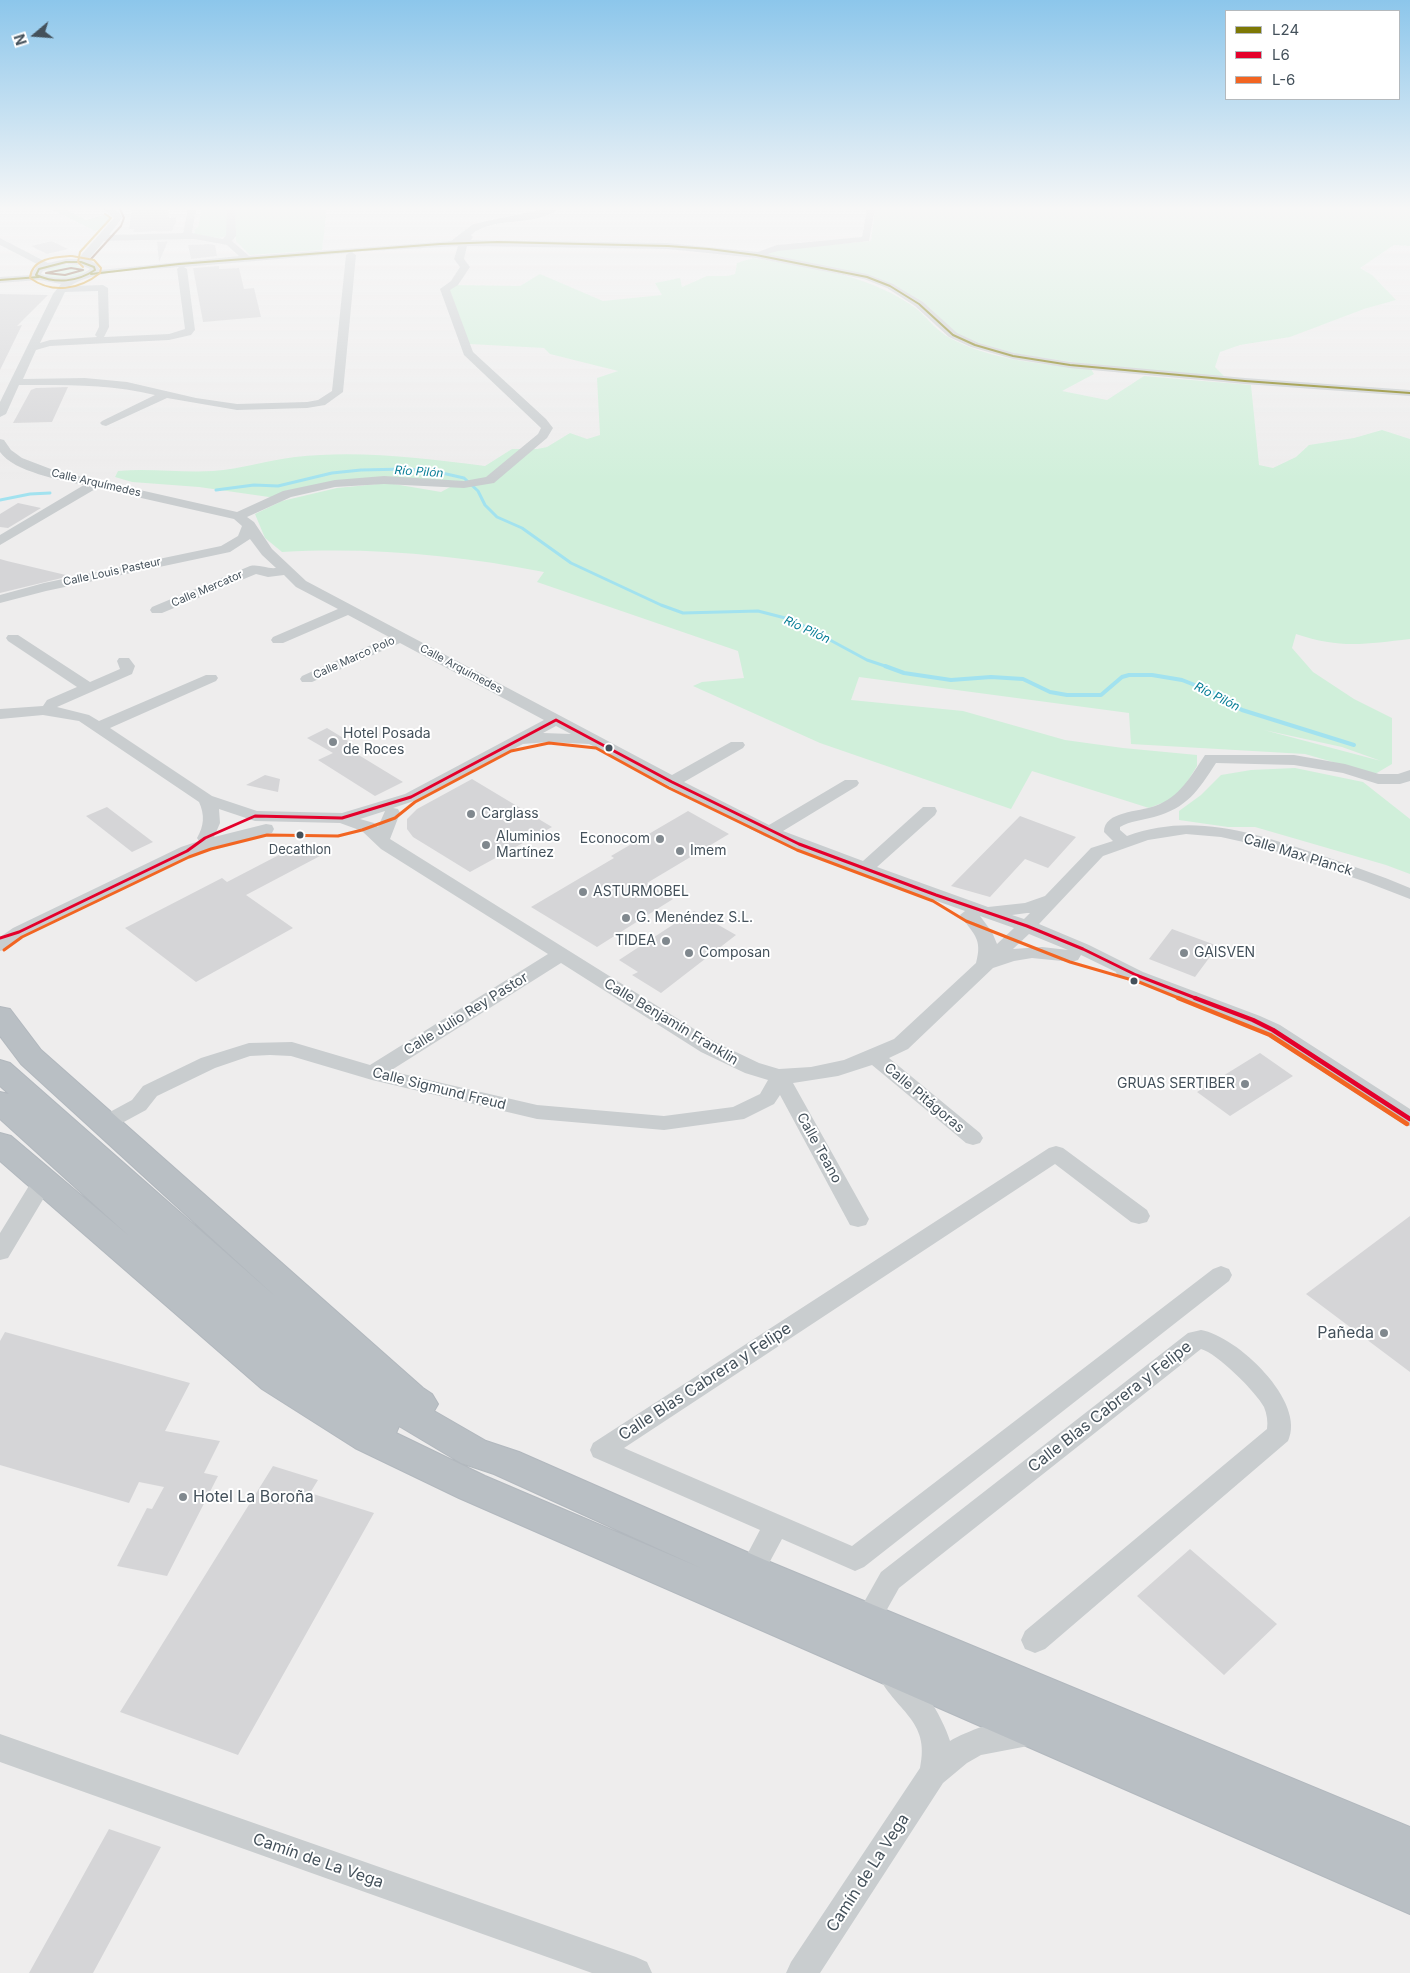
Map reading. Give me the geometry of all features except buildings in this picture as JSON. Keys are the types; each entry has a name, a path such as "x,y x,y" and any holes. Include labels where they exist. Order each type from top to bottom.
{"highway":[{"path":"0,1016 31,1057 411,1398 462,1429 506,1463"},
{"path":"0,1070 307,1344 388,1402 474,1452 506,1463 751,1572 1410,1850"},
{"path":"0,1102 289,1361 472,1487"},
{"path":"0,1144 274,1379 368,1437 472,1487 1410,1892"}],"street":[{"path":"0,414 56,301"},
{"path":"100,335 104,327 103,301"},
{"path":"34,344 168,338 188,333 190,330 186,301"},
{"path":"16,383 36,381 127,384 166,394 237,407 307,405 320,402 332,397 336,392 346,301"},
{"path":"238,516 276,498 313,487 383,480 464,486 480,483 490,480 525,453 543,436 547,428 542,421 468,353 448,301"},
{"path":"914,301 953,335 975,345 1014,356 1070,365 1245,382 1410,393"},
{"path":"16,383 22,385 36,381"},
{"path":"106,423 166,394"},
{"name":"Calle Arquímedes","path":"0,443 18,461 52,474 238,516 249,525 267,552 301,584 672,782 770,832 1012,928 1023,930 1106,961 1136,975"},
{"path":"0,541 96,483"},
{"path":"225,549 244,538 249,525"},
{"path":"225,549 249,549 267,552"},
{"name":"Calle Louis Pasteur","path":"0,599 44,587 225,549"},
{"name":"Calle Mercator","path":"157,610 255,569 268,573 286,571"},
{"path":"278,640 348,610"},
{"name":"Calle Marco Polo","path":"306,679 401,637"},
{"path":"13,638 88,687"},
{"path":"48,709 52,702 127,671 128,666 124,661"},
{"path":"99,727 211,678"},
{"path":"509,745 523,731 526,724 522,708 512,696"},
{"path":"0,714 48,709 84,718 208,802 245,817 340,824 393,808"},
{"path":"207,840 266,829 360,824 556,720"},
{"path":"509,745 548,737 598,742"},
{"path":"672,782 737,745"},
{"path":"1124,841 1112,832 1112,826 1118,821 1170,806 1180,800 1189,791 1211,758 1294,760 1345,769 1378,779 1400,779 1410,775"},
{"path":"770,832 851,783"},
{"path":"207,840 214,817 208,802"},
{"path":"381,841 393,808"},
{"path":"864,869 929,811"},
{"path":"245,817 249,826 266,829"},
{"path":"0,938 19,932 187,851 245,817"},
{"name":"Calle Benjamín Franklin","path":"340,824 381,841"},
{"name":"Calle Benjamín Franklin","path":"360,824 362,831 381,841 708,1047 748,1066 780,1077 826,1072 876,1057 901,1044 1023,930"},
{"name":"Calle Max Planck","path":"1023,930 1097,852 1124,841 1164,831 1186,829 1221,832 1262,841 1372,878 1410,894"},
{"path":"1056,897 1052,913 1056,927 1078,953"},
{"name":"Calle Max Planck","path":"973,912 1009,911 1041,904 1056,897"},
{"name":"Calle Arquímedes","path":"942,900 1254,1020 1273,1030 1410,1119"},
{"path":"973,912 987,936 989,952 985,965"},
{"path":"0,945 19,932"},
{"name":"Calle Benjamín Franklin","path":"985,965 1018,953 1078,953"},
{"name":"Calle Arquímedes","path":"1078,953 1106,961"},
{"name":"Calle Julio Rey Pastor","path":"372,1073 560,954"},
{"name":"Calle Sigmund Freud","path":"104,1124 138,1105 150,1091 208,1063 249,1050 292,1049 372,1073 537,1112 664,1123 737,1114 766,1099 780,1077"},
{"name":"Calle Pitágoras","path":"876,1057 973,1138"},
{"name":"Calle Teano","path":"780,1077 858,1219"},
{"name":"Calle Blas Cabrera y Felipe","path":"1139,1216 1056,1153 602,1450 855,1559 1221,1275"},
{"path":"0,1252 43,1181"},
{"name":"Calle Blas Cabrera y Felipe","path":"867,1620 890,1580 1196,1340 1203,1338 1212,1342 1258,1380 1278,1412 1281,1428 1279,1434 1035,1640"},
{"path":"751,1572 776,1525"},
{"name":"Camín de La Vega","path":"885,1665 925,1716 933,1732 937,1752 933,1773"},
{"name":"Camín de La Vega","path":"802,1973 933,1773 949,1758 967,1746 981,1740 1036,1731"},
{"name":"Camín de La Vega","path":"0,1748 636,1973"}],"green space":[{"path":"453,301 906,301 945,335 966,346 1001,357 1091,369 1094,374 1062,391 1107,400 1144,376 1251,385 1259,465 1273,468 1296,457 1309,445 1354,438 1382,430 1410,439 1410,639 1353,644 1326,642 1296,634 1292,648 1313,672 1354,699 1392,718 1392,764 1375,774 1305,754 1131,744 1129,713 859,677 851,700 963,711 1065,740 1197,755 1197,766 1184,787 1170,800 1149,808 1032,771 1011,809 820,743 693,686 702,682 744,678 738,651 537,582 544,572 479,561 414,554 348,551 282,552 265,538 255,514 282,501 337,488 388,483 441,492 452,486 390,480 313,487 276,498 199,487 132,482 115,477 118,471 213,471 295,457 343,454 414,458 485,466 512,449 547,447 570,433 587,439 600,435 597,378 618,371 550,354 544,348 469,344","holes":["1264,730 1342,747 1381,761"]},
{"path":"921,301 1392,301 1364,309 1290,337 1240,345 1220,352 1215,367 1226,378 1079,363 1017,354 982,344 957,334"},
{"path":"1295,768 1363,782 1410,819 1410,874 1386,865 1255,827 1228,827 1179,820 1179,811 1201,795 1221,775 1251,770"}],"waterway":[{"name":"Río Pilón","path":"216,490 254,485 278,486 332,473 361,470 405,469 433,471 464,478 478,491 485,505 497,517 522,528 571,563 661,605 683,613 758,611 793,620 867,660 885,666"},
{"name":"Río Pilón","path":"0,500 30,494 50,493"},
{"name":"Río Pilón","path":"885,666 904,673 951,680 991,677 1023,679 1050,692 1067,695 1101,695 1122,677 1129,675 1152,675 1182,680 1210,691 1242,710 1354,745"}],"transit line":[{"name":"L24","path":"914,301 953,335 975,345 1013,356 1070,365 1245,381 1410,393"},
{"name":"L6","path":"0,938 19,932 187,851 205,838 255,816 342,818 411,797 556,720 672,782 799,844 936,895 1027,926 1083,949 1136,975 1253,1020 1273,1030 1410,1119"},
{"name":"L-6","path":"4,950 22,937 189,857 211,849 267,835 338,836 362,830 395,818 415,802 511,751 549,743 596,748 669,788 797,850 933,901 966,921 1070,962 1139,982 1270,1035 1407,1124"}],"place":[{"name":"Hotel Posada de Roces","path":"333,742"},
{"name":"Carglass","path":"471,814"},
{"name":"Decathlon","path":"300,835"},
{"name":"Econocom","path":"660,839"},
{"name":"Aluminios Martínez","path":"486,845"},
{"name":"Imem","path":"680,851"},
{"name":"ASTURMOBEL","path":"583,892"},
{"name":"G. Menéndez S.L.","path":"626,918"},
{"name":"TIDEA","path":"666,941"},
{"name":"Composan","path":"689,953"},
{"name":"GAISVEN","path":"1184,953"},
{"name":"GRUAS SERTIBER","path":"1245,1084"},
{"name":"Pañeda","path":"1384,1333"},
{"name":"Hotel La Boroña","path":"183,1497"}]}
